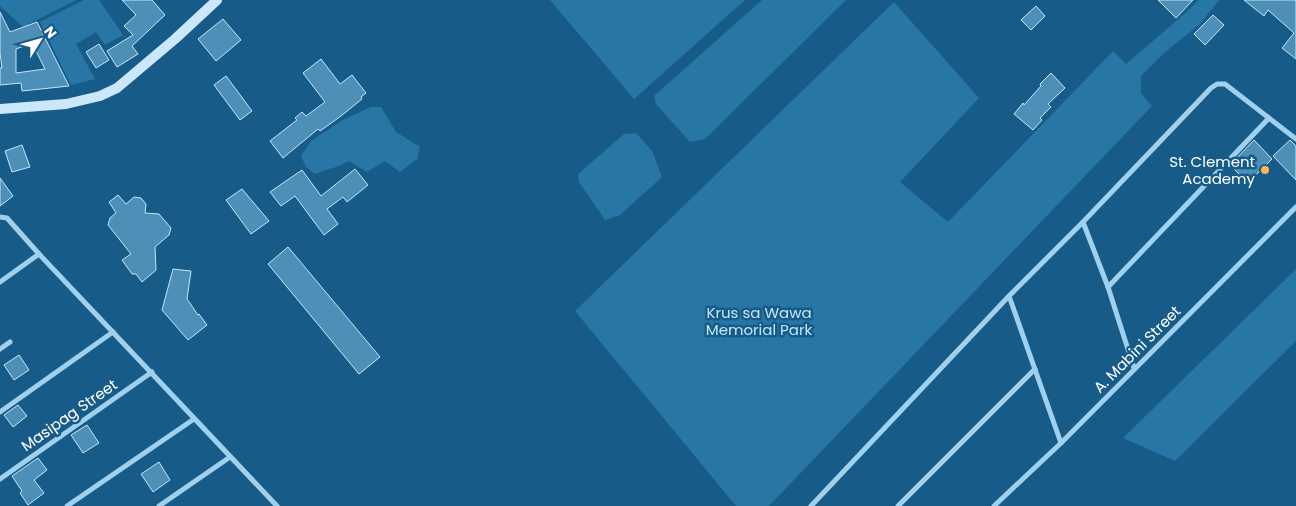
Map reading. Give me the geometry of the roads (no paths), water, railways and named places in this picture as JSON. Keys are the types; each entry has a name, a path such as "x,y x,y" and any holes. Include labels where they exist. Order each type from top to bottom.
{"main road":[{"path":"0,109 66,104 100,96 117,88 175,39 217,0"}],"street":[{"path":"811,506 1009,296 1083,222 1211,88 1217,84 1225,84 1296,139"},
{"path":"1108,287 1269,118"},
{"name":"A. Mabini Street","path":"994,506 1061,443 1296,207"},
{"path":"0,217 7,218 277,506"},
{"path":"1083,222 1108,287 1134,368"},
{"path":"0,282 39,254"},
{"path":"1009,296 1061,443"},
{"path":"0,412 113,332"},
{"path":"0,349 10,342"},
{"path":"898,506 1034,369"},
{"name":"Masipag Street","path":"0,479 152,372"},
{"path":"67,506 194,419"},
{"path":"159,506 230,458"}],"place":[{"name":"St. Clement Academy","path":"1265,170"}],"park label":[{"name":"Krus sa Wawa Memorial Park","path":"759,320"}]}
